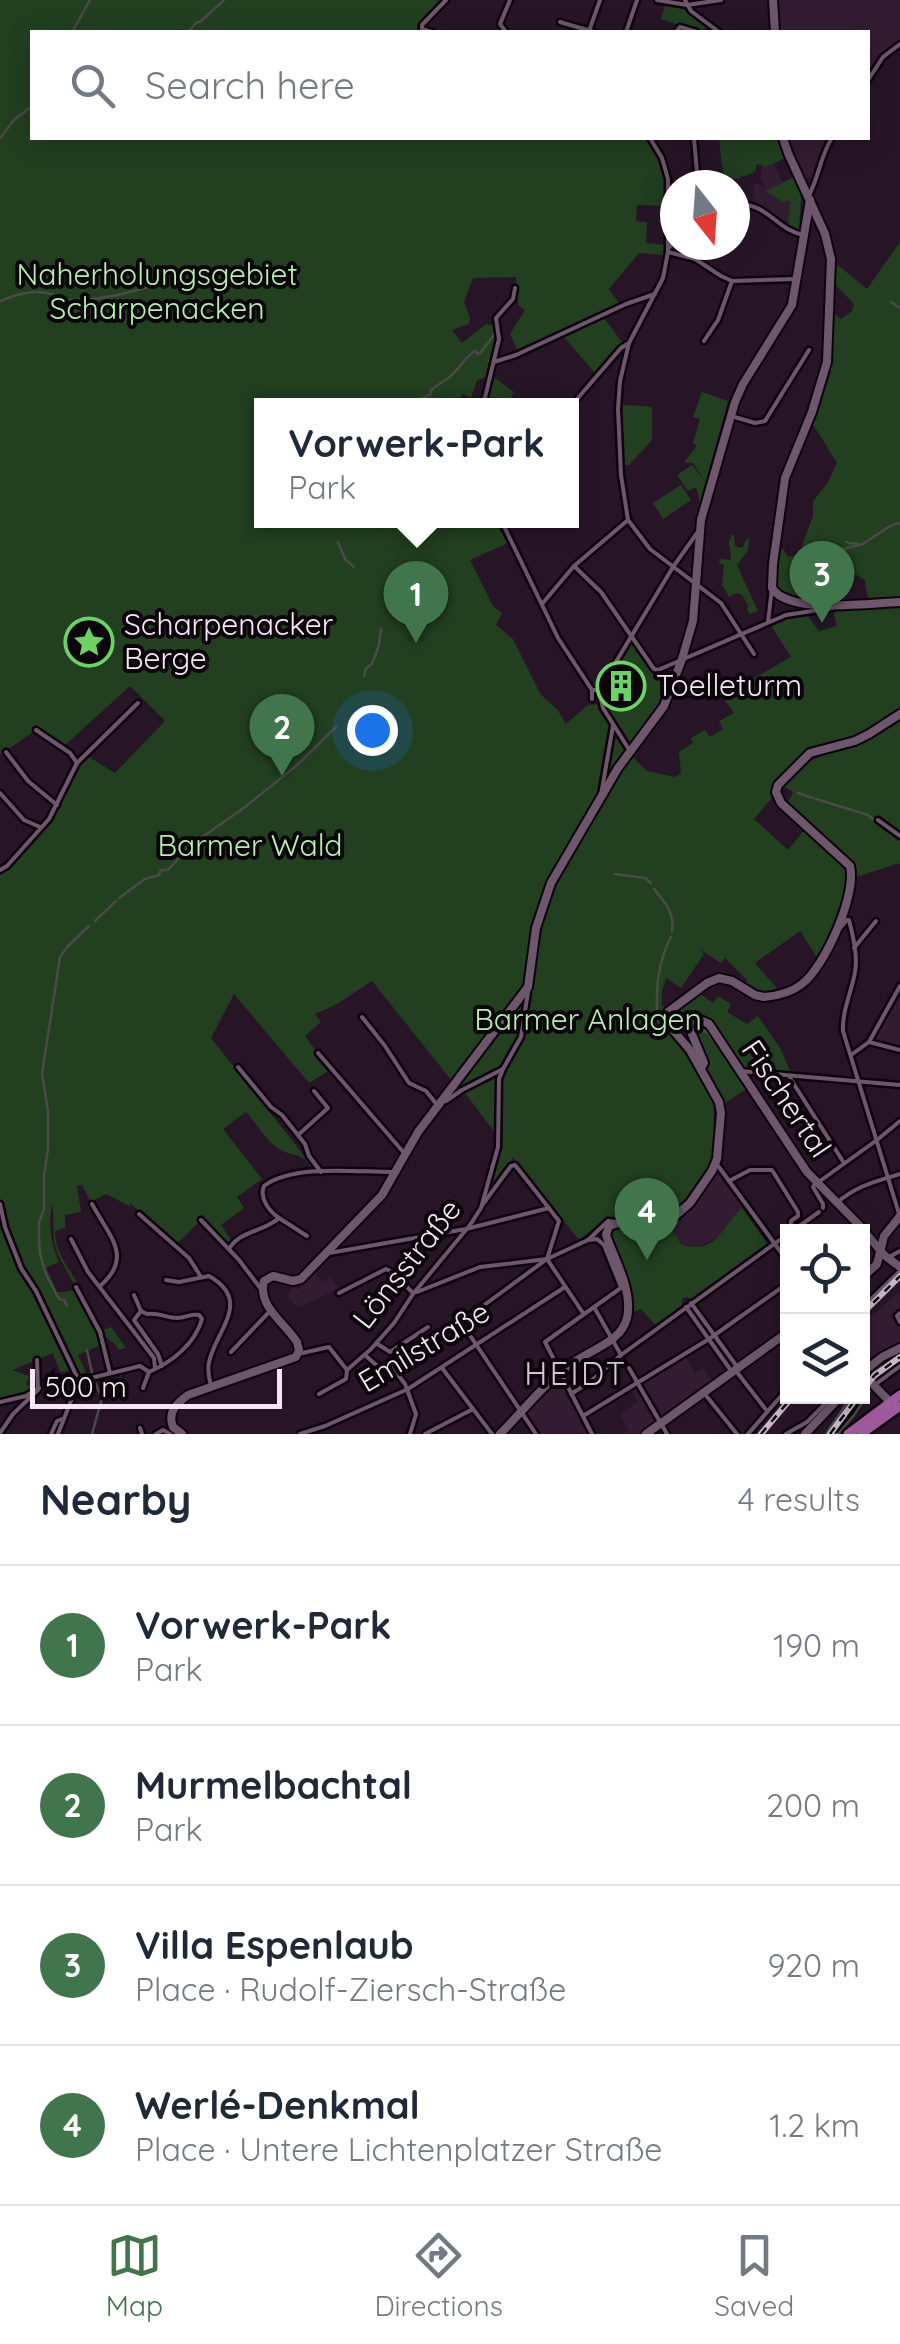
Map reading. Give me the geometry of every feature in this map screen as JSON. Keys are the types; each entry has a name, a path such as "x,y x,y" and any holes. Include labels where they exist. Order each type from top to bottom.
{"main road":[{"path":"867,1432 896,1409 900,1395"},
{"path":"848,1434 896,1409"}],"street":[{"path":"425,30 422,25 446,0"},
{"path":"504,30 500,24 510,0"},
{"path":"592,30 600,0"},
{"path":"627,30 637,0"},
{"path":"657,0 721,0"},
{"path":"773,0 774,30"},
{"path":"686,2 717,30"},
{"path":"560,22 585,30"},
{"path":"706,30 710,25"},
{"path":"870,77 883,57 900,44"},
{"path":"651,140 665,170"},
{"path":"694,140 697,170"},
{"path":"768,622 785,478 827,362 832,258 785,140"},
{"path":"809,198 831,140"},
{"path":"802,184 816,176"},
{"name":"Lönsstraße","path":"319,1394 346,1379 347,1370 394,1323 481,1208 498,1147 502,1070 521,1036 536,928 551,884 601,797 669,694 691,632 698,586 699,532 731,416 744,384 792,305 809,198"},
{"path":"750,205 756,205 794,233 804,234"},
{"path":"805,224 812,218 818,220"},
{"path":"666,260 663,278 628,343 620,381 620,470 628,520 646,546 721,604 754,654"},
{"path":"698,260 732,280 798,279"},
{"path":"704,342 718,320 732,280"},
{"path":"486,398 500,339 496,318 514,299 515,288"},
{"path":"494,362 655,294"},
{"path":"578,398 628,343"},
{"path":"731,416 765,422 809,350"},
{"path":"540,606 574,566 628,520"},
{"path":"505,528 564,650 596,690 612,726 630,751"},
{"path":"596,690 699,532"},
{"path":"574,566 601,592 658,670 786,615 846,604"},
{"path":"772,588 781,598 796,604 900,602"},
{"path":"669,694 722,694 738,685"},
{"path":"0,870 49,819 77,763 138,703"},
{"path":"837,931 850,894 850,866 781,803 776,789 810,753 856,741 900,714"},
{"path":"601,797 612,726"},
{"path":"36,730 70,753 77,763"},
{"path":"6,752 31,784 57,805"},
{"path":"0,793 24,820 40,827"},
{"path":"878,820 900,836"},
{"path":"391,1370 394,1364 461,1322 546,1260 588,1240 608,1221 654,1226 674,1218 690,1204 716,1163 721,1109 684,1042 668,1024 667,1016 671,1009 719,978 764,998 795,988 808,978 846,920 850,920 855,973 842,1026 900,1216 884,1236 877,1264"},
{"path":"854,948 876,921"},
{"path":"851,1056 869,1042 900,986"},
{"path":"261,1289 264,1281 273,1276 302,1279 382,1195 418,1132 528,987"},
{"path":"362,1017 409,1083 426,1091 437,1107"},
{"name":"Fischertal","path":"700,1068 704,1061 688,1027 698,1019 710,1024 816,1182 896,1261"},
{"path":"869,1042 900,1050"},
{"path":"318,1052 405,1154"},
{"path":"238,1067 298,1135 321,1172"},
{"path":"437,1107 502,1070"},
{"path":"740,1071 900,1085"},
{"path":"790,1076 844,1163"},
{"path":"298,1135 328,1108 314,1092"},
{"path":"801,1224 824,1204 813,1187 816,1182 900,1121"},
{"path":"716,1163 780,1251"},
{"path":"481,1208 513,1164 560,1224 546,1260"},
{"path":"730,1181 752,1170 772,1170 798,1212 790,1224"},
{"path":"307,1236 270,1210 262,1197 264,1186 271,1180 321,1172 396,1171"},
{"path":"837,1202 866,1184 900,1174"},
{"path":"0,1204 21,1268 79,1381 58,1434"},
{"path":"92,1204 118,1258 113,1275 99,1288"},
{"path":"328,1253 466,1229 550,1208"},
{"path":"140,1214 189,1258 201,1277"},
{"path":"229,1249 235,1240 279,1218"},
{"path":"200,1220 229,1249 296,1339 299,1346 294,1357"},
{"path":"442,1368 496,1434 560,1373 612,1340 622,1329 628,1303 606,1235 608,1226 619,1223"},
{"path":"871,1238 884,1236"},
{"path":"571,1394 780,1239"},
{"path":"71,1240 99,1288 154,1358 143,1388"},
{"path":"588,1240 604,1245 623,1286"},
{"path":"870,1271 886,1259 896,1261 870,1297"},
{"path":"546,1260 583,1313"},
{"path":"339,1293 386,1270 413,1293 480,1267 546,1260"},
{"path":"166,1280 178,1282 209,1276 226,1292 230,1304 228,1318 209,1359 211,1386"},
{"name":"Emilstraße","path":"300,1434 408,1389 564,1286"},
{"path":"592,1434 545,1345 548,1338 623,1286"},
{"path":"76,1288 100,1332 110,1372"},
{"path":"583,1416 709,1339 780,1288"},
{"path":"79,1381 140,1366 152,1371 170,1362 200,1327 202,1319 196,1314 175,1318 147,1314 134,1295"},
{"path":"688,1305 715,1335 735,1370"},
{"path":"688,1305 709,1339 767,1411"},
{"path":"594,1306 621,1354"},
{"path":"141,1310 134,1320 162,1366"},
{"path":"231,1352 271,1310"},
{"path":"900,1313 896,1316 900,1322"},
{"path":"461,1322 536,1434"},
{"path":"376,1343 390,1352 428,1327"},
{"path":"646,1434 780,1338"},
{"path":"182,1434 173,1427 172,1410 188,1395 211,1386 328,1347 347,1370"},
{"path":"870,1368 900,1348"},
{"path":"365,1355 398,1374 408,1389 416,1414 410,1434"},
{"path":"0,1433 39,1388 36,1360"},
{"path":"877,1383 900,1366"},
{"path":"629,1368 667,1434"},
{"path":"870,1378 896,1409"},
{"path":"0,1402 26,1396 39,1388"},
{"path":"704,1393 737,1434"},
{"path":"748,1434 780,1397"},
{"path":"786,1434 808,1422 828,1404"},
{"path":"805,1434 830,1404"},
{"path":"426,1434 473,1408"},
{"path":"51,1434 57,1421 64,1418"},
{"path":"156,1434 161,1430 170,1434"}],"shaded area":[{"path":"777,0 900,0 900,40 870,72 870,30 779,30"},
{"path":"788,140 827,140 812,176 803,176"},
{"path":"774,164 783,183 768,190 790,202 788,225 753,202 754,182 765,188 760,179 762,166"},
{"path":"900,990 900,1048 878,1044 874,1037"},
{"path":"716,1171 743,1209 723,1233 708,1243 696,1247 682,1244 668,1226 694,1204"},
{"path":"315,1272 323,1282 331,1276 338,1289 298,1308 287,1295"},
{"path":"900,1291 900,1310 895,1315 900,1325 900,1344 870,1363 870,1318"},
{"path":"900,1352 900,1361 881,1374 870,1391 870,1375"},
{"path":"686,1357 695,1373 703,1368 713,1382 661,1418 641,1385"},
{"path":"560,1380 589,1434 540,1434 526,1413"},
{"path":"637,1387 657,1422 640,1434 624,1434 629,1430 620,1415 638,1402 631,1390"},
{"path":"846,1404 861,1404 838,1434 826,1434"}],"green space":[{"path":"0,0 441,0 417,30 30,30 30,140 648,140 662,170 660,206 637,205 636,221 647,222 646,243 660,244 660,255 639,253 609,289 620,305 601,314 622,342 596,374 562,335 519,354 510,334 525,310 518,305 516,277 473,278 464,302 469,324 452,330 462,343 485,325 495,324 498,334 492,376 514,392 511,398 486,398 491,376 477,380 471,398 463,394 460,398 254,398 254,528 498,528 508,543 470,560 493,606 502,613 496,625 513,639 541,695 566,724 588,705 604,704 604,687 632,641 654,674 677,665 665,700 631,755 647,771 675,777 681,773 679,752 693,743 691,738 705,730 710,737 723,729 719,721 734,713 722,696 791,657 770,624 808,616 819,631 837,626 833,611 842,608 900,604 900,834 888,826 890,822 881,822 900,838 900,863 856,877 853,863 787,804 793,792 785,787 779,793 792,774 809,762 851,746 808,751 772,784 771,799 754,819 788,850 805,829 847,866 843,904 818,959 800,931 755,963 780,992 762,995 744,985 747,980 725,958 721,963 699,949 704,954 681,988 666,978 662,991 662,1006 673,1012 699,993 713,1003 718,996 731,1004 727,1012 747,1024 758,1016 780,1048 791,1073 735,1068 748,1088 714,1110 716,1143 712,1165 690,1198 664,1222 681,1244 703,1246 718,1237 742,1208 768,1245 692,1300 682,1299 682,1307 656,1326 641,1309 631,1313 631,1302 603,1221 579,1240 513,1158 487,1191 502,1137 462,1089 451,1094 456,1086 372,981 315,1014 321,1022 305,1036 330,1070 309,1083 234,994 211,1038 318,1170 313,1170 301,1157 275,1146 246,1112 223,1129 262,1179 237,1197 244,1208 221,1225 232,1242 229,1245 203,1218 176,1245 131,1204 133,1208 106,1194 91,1202 82,1185 77,1186 81,1212 65,1215 65,1228 55,1231 58,1248 103,1330 111,1327 126,1348 118,1350 102,1334 58,1255 54,1241 53,1204 51,1233 59,1262 46,1268 57,1292 76,1289 101,1345 78,1355 87,1375 79,1377 70,1359 67,1361 71,1370 60,1372 53,1353 13,1370 29,1376 26,1384 33,1390 0,1401 0,874 47,825 78,763 86,755 115,773 165,721 130,686 63,747 36,730 0,755"},
{"path":"665,6 687,9 708,26 694,30 661,19"},
{"path":"719,140 780,140 785,158 766,167 757,164 755,172 722,170"},
{"path":"794,177 801,196 799,230 788,225 790,202 784,203 766,191"},
{"path":"900,242 900,598 868,599 865,580 840,565 824,581 805,585 815,602 790,599 776,587 779,549 788,557 799,554 813,516 813,501 837,463 813,424 830,375 834,314 841,319 852,311 854,304 834,283 834,262 867,289"},
{"path":"702,392 728,401 700,503 696,487 688,491 677,475 692,465 705,481 693,463 684,462 697,446 693,443 700,419 693,417"},
{"path":"621,405 652,408 652,440 629,465 623,465"},
{"path":"681,485 691,500 663,519 653,503"},
{"path":"732,535 735,546 742,548 749,536 748,550 737,565 758,611 750,614 742,595 729,597 722,585 724,565 719,563 720,559 731,560"}],"waterway":[{"path":"73,30 90,0"},
{"path":"190,30 224,0"},
{"path":"0,138 30,108"},
{"path":"0,301 34,292 62,300 89,299 149,287"},
{"path":"891,302 900,308"},
{"path":"447,379 471,354 481,352 495,330"},
{"path":"423,398 445,380"},
{"path":"828,553 863,544 900,523"},
{"path":"338,542 345,559 354,567"},
{"path":"849,543 859,544"},
{"path":"364,676 379,645 381,629"},
{"path":"119,898 145,879 168,870 191,845 296,766 336,727"},
{"path":"798,793 813,798"},
{"path":"816,799 874,820"},
{"path":"615,874 645,878 651,883"},
{"path":"654,889 671,913 672,932"},
{"path":"95,921 116,901"},
{"path":"67,1306 46,1274 40,1254 39,1223 44,1209 48,1148 42,1074 60,957 89,926"},
{"path":"657,1014 659,974 671,937"},
{"path":"678,1016 686,1021"},
{"path":"694,1025 708,1033 723,1052"},
{"path":"87,1350 92,1373"},
{"path":"92,1434 102,1398 94,1380"}],"railway":[{"path":"870,1306 900,1276"},
{"path":"870,1381 900,1357"},
{"path":"761,1434 786,1404"},
{"path":"830,1434 852,1404"}],"place":[{"name":"Villa Espenlaub","path":"822,623"},
{"name":"Scharpenacker Berge","path":"89,642"},
{"name":"Vorwerk-Park","path":"416,643"},
{"name":"Toelleturm","path":"621,686"},
{"name":"Murmelbachtal","path":"282,776"},
{"name":"Werlé-Denkmal","path":"647,1260"}],"district":[{"name":"HEIDT","path":"576,1374"}],"park label":[{"name":"Naherholungsgebiet Scharpenacken","path":"157,292"},
{"name":"Barmer Wald","path":"250,846"},
{"name":"Barmer Anlagen","path":"588,1020"}]}
